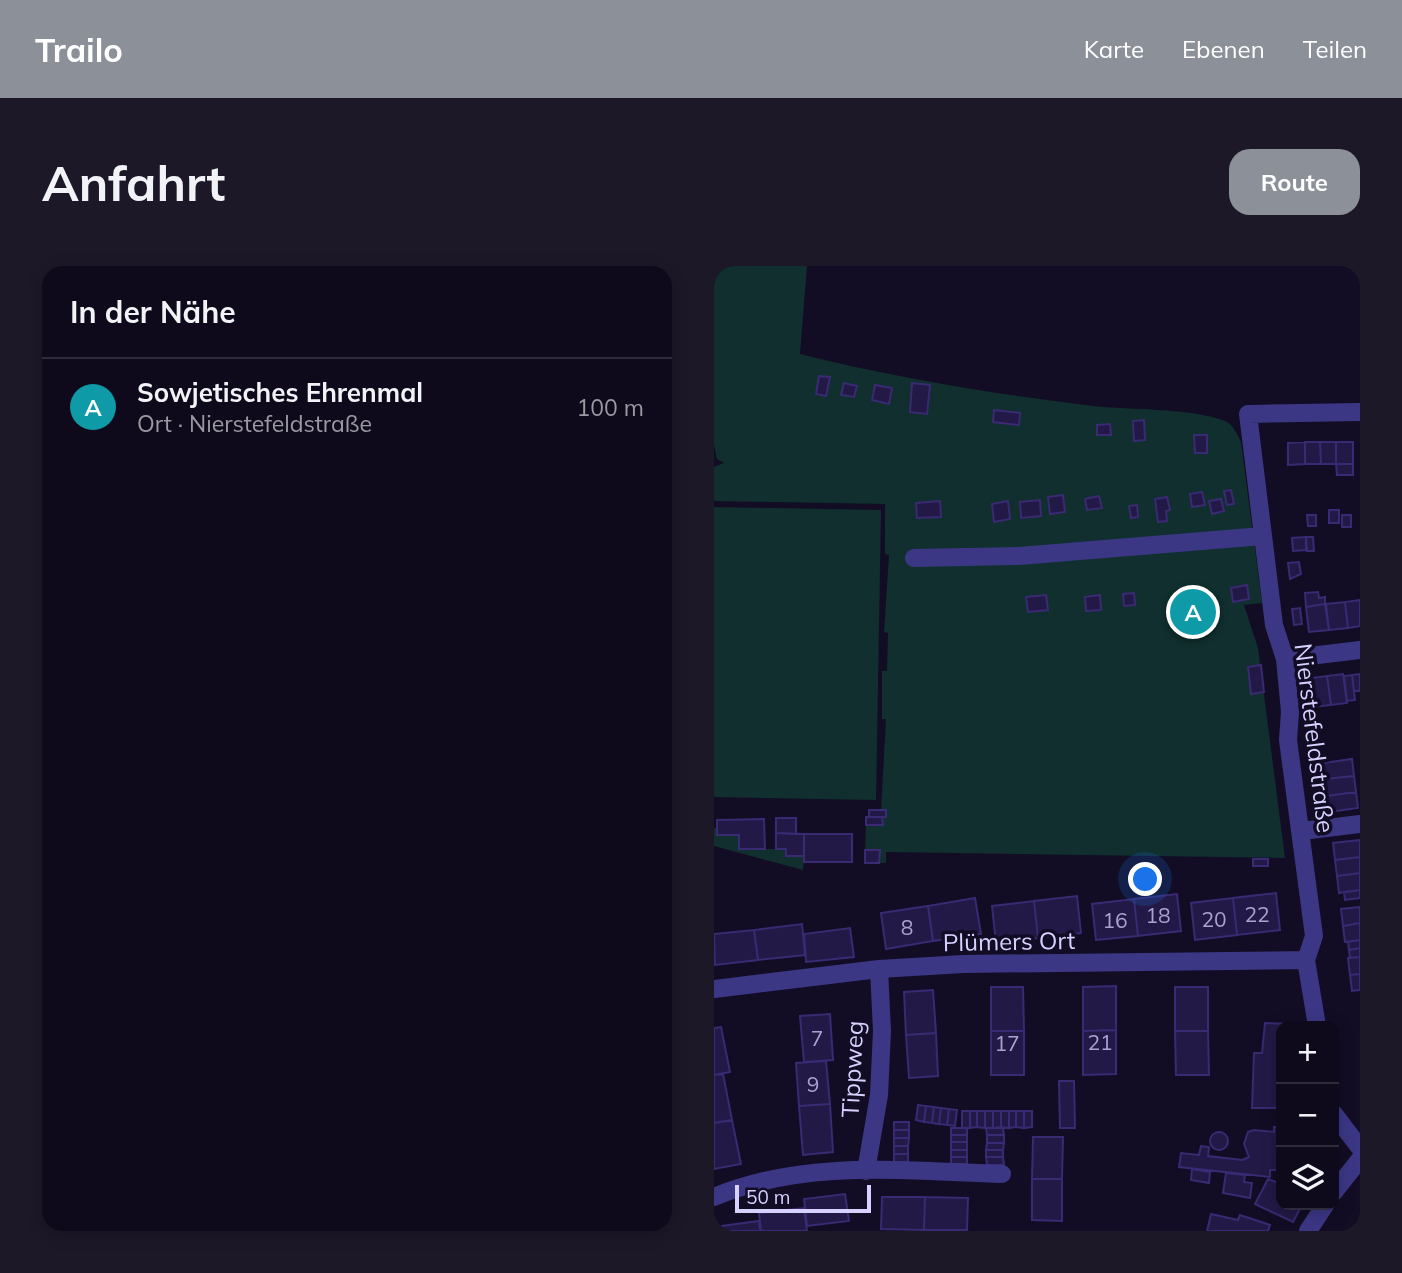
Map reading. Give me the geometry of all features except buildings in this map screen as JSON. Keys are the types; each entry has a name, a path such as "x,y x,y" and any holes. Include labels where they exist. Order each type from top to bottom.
{"street":[{"name":"Nierstefeldstraße","path":"1316,1021 1306,960 1314,936 1288,740 1290,712 1285,659 1274,625 1248,414 1360,412"},
{"path":"914,558 1018,556 1263,536"},
{"path":"1285,659 1360,650"},
{"path":"1302,831 1360,824"},
{"name":"Plümers Ort","path":"714,989 879,969 963,964 1306,960"},
{"name":"Tippweg","path":"866,1171 880,1073 879,969"},
{"path":"1339,1120 1360,1147"},
{"path":"1339,1186 1360,1159"},
{"path":"714,1197 767,1178 866,1171 1002,1174"},
{"path":"1308,1231 1322,1210"}],"green space":[{"path":"714,266 807,266 800,354 872,371 982,391 1093,406 1196,414 1230,424 1241,442 1262,603 1244,605 1258,648 1285,858 886,852 886,863 879,863 879,851 865,850 866,825 882,825 882,817 886,817 881,810 886,719 882,719 882,671 887,671 888,633 884,632 889,555 885,554 885,504 714,501 714,467 724,463 717,459 714,445"},
{"path":"714,507 881,510 876,800 714,797"},
{"path":"714,828 717,828 717,835 739,835 739,849 786,849 787,856 804,856 803,870 714,846"}],"place":[{"name":"Sowjetisches Ehrenmal","path":"1193,612"}]}
